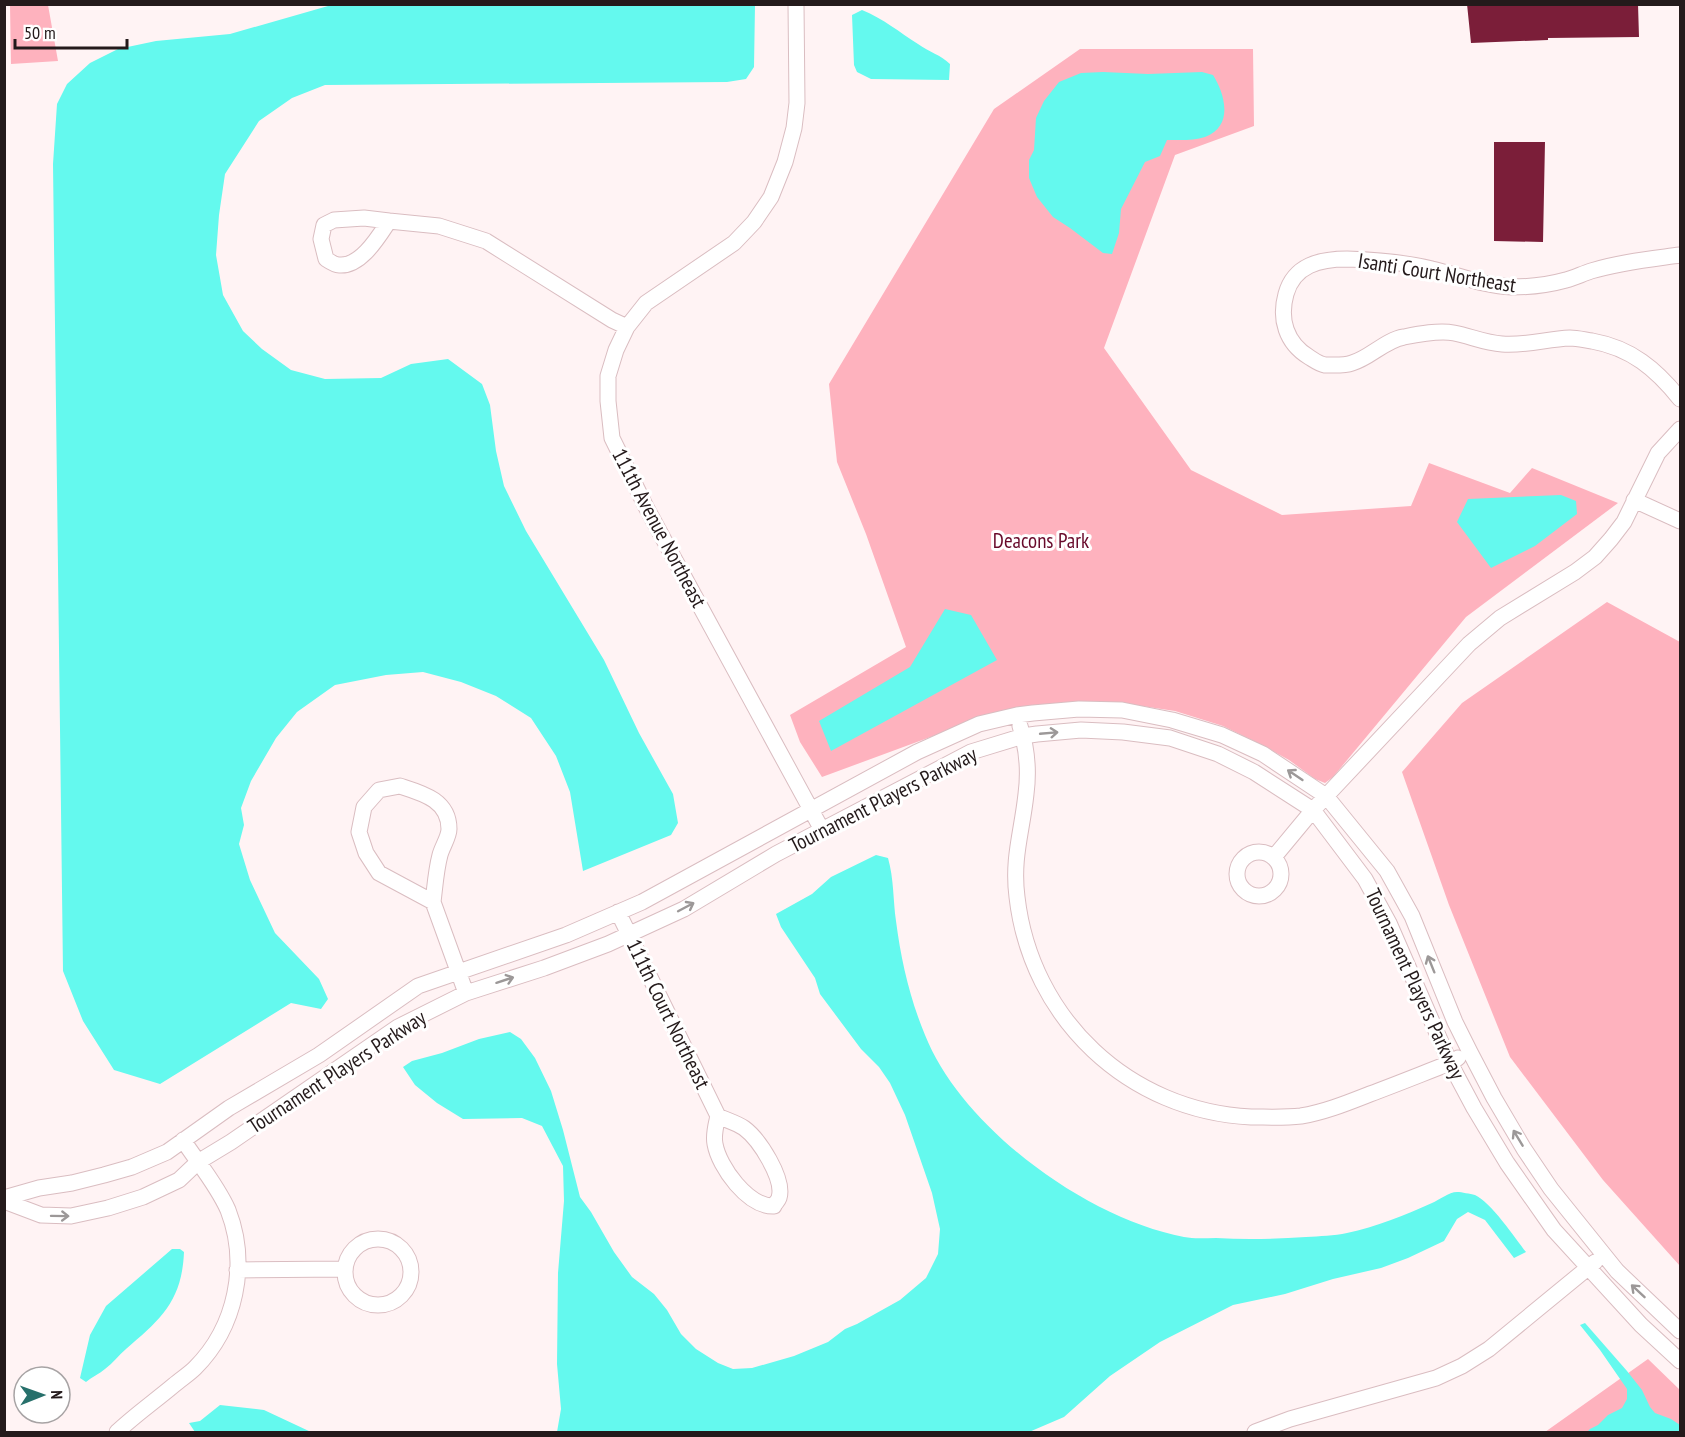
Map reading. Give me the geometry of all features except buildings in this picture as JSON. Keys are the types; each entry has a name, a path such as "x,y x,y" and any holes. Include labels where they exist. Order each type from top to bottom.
{"street":[{"name":"111th Avenue Northeast","path":"796,4 797,103 794,129 785,162 771,197 754,222 734,243 646,303 627,327 616,350 608,376 608,401 612,438 646,507 822,830"},
{"path":"389,221 439,226 486,241 612,320 627,327"},
{"name":"Isanti Court Northeast","path":"1680,255 1613,266 1566,280 1510,287 1488,285 1434,269 1407,264 1376,260 1326,259 1307,266 1295,276 1287,291 1283,318 1285,330 1292,342 1302,353 1321,364 1353,363 1401,337 1425,333 1452,332 1476,340 1501,344 1524,345 1546,340 1573,338 1605,343 1647,364 1664,379 1680,399"},
{"path":"1274,857 1313,810 1469,644 1500,618 1575,572 1595,557 1624,522 1658,453 1680,429"},
{"path":"1635,500 1680,521"},
{"name":"Tournament Players Parkway","path":"4,1199 39,1188 72,1183 132,1167 166,1152 229,1108 319,1055 418,986 566,935 642,902 917,752 979,724 1017,715 1079,709 1122,710 1172,720 1222,735 1263,754 1326,796 1387,871 1412,916 1455,1022 1494,1098 1524,1149 1551,1189 1617,1271 1680,1331"},
{"path":"1017,715 1027,755 1028,776 1016,851 1015,874 1017,898 1027,946 1050,998 1066,1020 1084,1041 1126,1077 1176,1103 1205,1112 1233,1116 1288,1117 1328,1110 1450,1063 1470,1052"},
{"name":"Tournament Players Parkway","path":"4,1199 41,1215 71,1216 143,1197 179,1180 198,1162 231,1142 398,1027 466,993 544,968 608,944 684,909 776,854 970,752 1023,736 1081,730 1123,732 1170,738 1218,754 1245,767 1313,810 1365,879 1389,923 1450,1063 1507,1163 1554,1230 1641,1325 1680,1361"},
{"path":"433,902 378,873 366,853 359,832 364,807 379,790 400,786 424,794 440,803 446,816 449,830 440,855 433,902 466,993"},
{"name":"111th Court Northeast","path":"618,912 718,1116"},
{"path":"718,1116 744,1128 768,1158 778,1179 779,1197 774,1206 756,1202 730,1175 719,1158 714,1143 718,1116"},
{"path":"117,1432 195,1368 213,1346 226,1323 236,1294 237,1247 227,1208 183,1140"},
{"path":"383,1238 396,1243 405,1252 411,1264 411,1281 398,1299 385,1305 369,1304 355,1296 349,1287 345,1269 352,1251 360,1244 383,1238"},
{"path":"1255,1432 1290,1419 1436,1378 1462,1366 1489,1349 1604,1255"},
{"path":"237,1270 345,1269"}],"green space":[{"path":"10,5 48,5 58,61 11,64"},
{"name":"Deacons Park","path":"1080,49 1253,49 1254,126 1175,155 1104,348 1191,470 1282,515 1411,506 1429,463 1510,493 1532,468 1618,503 1466,617 1333,777 1325,783 1315,779 1289,760 1223,726 1175,711 1115,702 963,725 822,777 800,742 790,715 906,647 866,534 837,462 829,384 994,109"},
{"path":"1607,602 1680,642 1680,1266 1603,1180 1510,1057 1449,905 1402,772 1462,703"},
{"path":"1648,1359 1680,1390 1680,1432 1545,1432"}],"water":[{"path":"335,4 755,5 754,67 746,79 727,82 325,85 292,98 259,121 225,174 219,215 216,255 223,295 243,331 262,349 291,370 325,379 381,378 411,364 448,359 482,384 490,405 496,451 504,486 526,531 604,660 639,733 673,794 678,823 671,835 583,871 570,792 556,756 531,718 496,696 461,682 423,672 386,675 335,685 297,712 276,738 251,781 241,808 244,825 239,844 250,880 275,933 319,979 328,999 321,1009 291,1003 160,1084 114,1070 83,1021 63,971 53,164 57,104 67,84 90,63 118,49 156,41 230,34"},
{"path":"862,10 950,64 949,80 871,79 857,72 854,65 852,15"},
{"path":"1202,72 1213,75 1221,91 1224,109 1220,125 1214,132 1196,139 1167,140 1160,156 1145,162 1121,209 1119,233 1112,254 1103,253 1053,217 1037,197 1029,178 1029,160 1034,150 1036,118 1044,101 1059,82 1081,73 1148,74"},
{"path":"1561,495 1576,501 1577,514 1535,546 1491,568 1457,522 1468,499"},
{"path":"945,609 971,615 997,660 831,751 819,721 910,667"},
{"path":"876,855 888,858 898,936 907,979 925,1035 943,1070 967,1103 998,1135 1032,1164 1069,1190 1108,1211 1147,1227 1188,1238 1250,1239 1347,1233 1401,1216 1451,1193 1461,1192 1475,1195 1488,1205 1526,1252 1514,1258 1485,1220 1468,1212 1457,1219 1444,1241 1408,1258 1381,1268 1333,1279 1285,1294 1233,1305 1160,1342 1110,1376 1064,1417 1029,1432 557,1432 561,1409 557,1364 558,1273 564,1201 563,1166 542,1126 522,1118 463,1119 437,1103 415,1085 403,1067 412,1061 479,1039 510,1032 521,1039 535,1058 551,1091 580,1197 632,1277 654,1294 667,1310 681,1334 696,1349 718,1363 733,1369 752,1368 794,1356 828,1342 845,1329 900,1300 926,1278 938,1254 940,1229 932,1193 905,1115 890,1083 820,994 815,978 781,927 776,914 812,894 831,877"},
{"path":"172,1249 180,1249 184,1252 179,1284 167,1308 150,1328 108,1367 86,1382 80,1378 90,1335 106,1306"},
{"path":"1585,1323 1642,1390 1655,1413 1680,1425 1680,1432 1587,1432 1608,1415 1622,1408 1627,1399 1627,1389 1580,1325"},
{"path":"220,1405 264,1410 311,1432 195,1432 189,1423 200,1421"}]}
